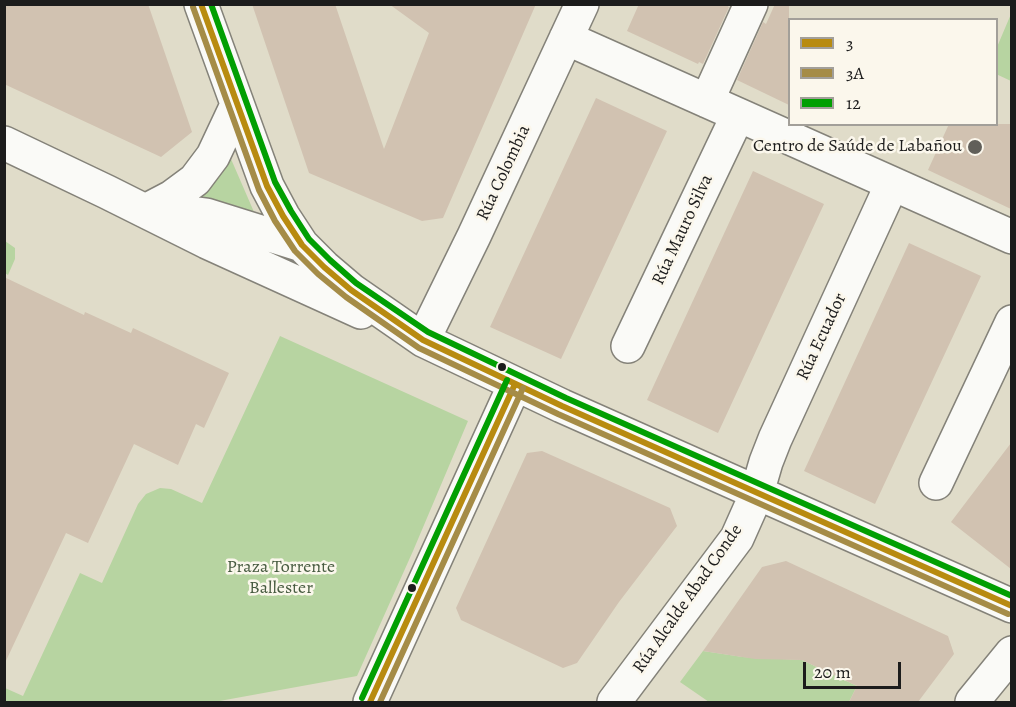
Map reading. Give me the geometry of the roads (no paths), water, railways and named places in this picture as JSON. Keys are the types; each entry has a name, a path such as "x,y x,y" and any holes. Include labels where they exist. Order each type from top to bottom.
{"street":[{"path":"201,4 267,186 302,245 351,290 423,340"},
{"name":"Rúa Colombia","path":"423,340 582,4"},
{"path":"707,101 751,4"},
{"path":"566,38 1011,237"},
{"path":"143,207 172,197 195,180 213,156 237,105"},
{"name":"Rúa Mauro Silva","path":"628,346 738,114"},
{"path":"4,143 143,207 207,242 515,384 1011,606"},
{"name":"Rúa Ecuador","path":"757,493 775,439 892,184"},
{"path":"143,207 206,215 302,245"},
{"path":"207,242 246,249 302,245"},
{"path":"936,483 1011,322"},
{"path":"370,702 515,384"},
{"name":"Rúa Alcalde Abad Conde","path":"614,702 737,538 757,493"},
{"path":"972,702 1011,653"}],"place":[{"name":"Centro de Saúde de Labañou","path":"975,147"}],"park label":[{"name":"Praza Torrente Ballester","path":"281,578"}]}
